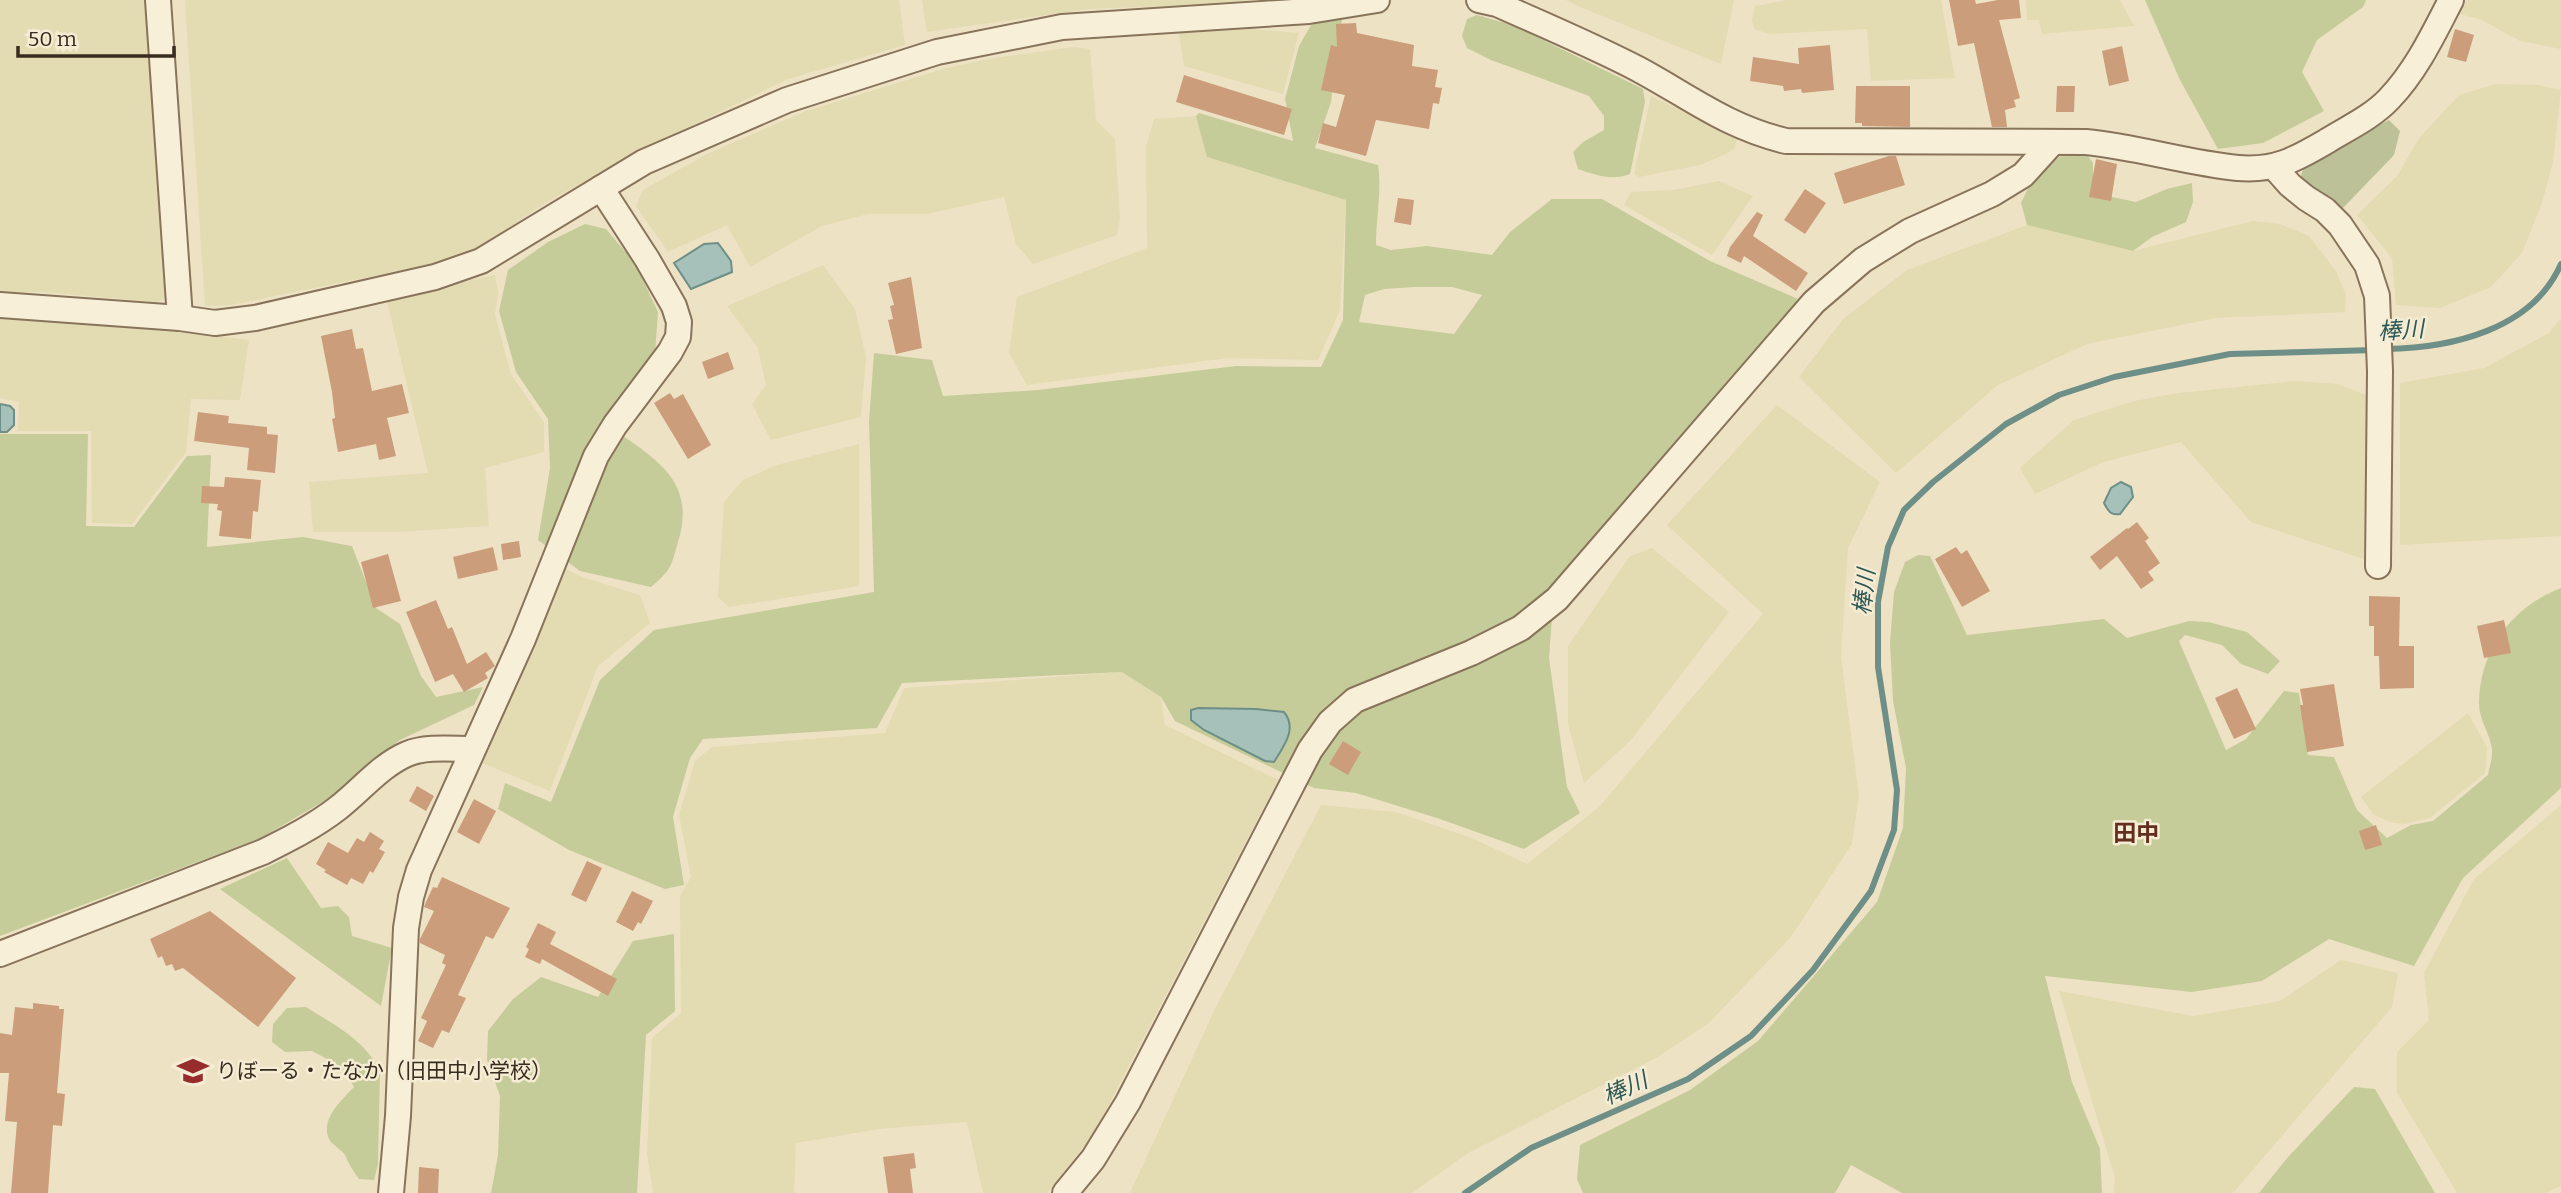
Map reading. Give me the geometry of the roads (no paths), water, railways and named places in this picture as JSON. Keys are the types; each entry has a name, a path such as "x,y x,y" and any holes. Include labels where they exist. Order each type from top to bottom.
{"street":[{"path":"158,0 180,318"},
{"path":"0,305 215,323 255,318 435,277 481,261 644,162 787,100 937,52 1062,27 1309,10 1377,0"},
{"path":"1479,0 1497,4 1638,69 1716,116 1759,135 1786,141 2110,144 2239,168 2274,167 2290,162 2368,116 2388,100 2427,48 2451,0"},
{"path":"1065,1193 1093,1159 1128,1102 1310,750 1331,722 1355,700 1471,653 1521,628 1556,599 1814,302 1863,260 1898,238 1992,194 2023,175 2053,142"},
{"path":"2274,167 2290,185 2325,210 2340,225 2367,265 2377,296 2380,371 2378,566"},
{"path":"391,1193 398,1116 406,928 419,870 528,628 596,456 678,337 679,322 674,306 601,188"},
{"path":"0,954 263,852 303,832 337,809 391,763 407,754 472,749"}],"water":[{"path":"718,243 731,261 732,272 691,289 674,263 704,244"},
{"path":"0,404 10,406 14,410 14,425 7,432 0,432"},
{"path":"2121,482 2131,487 2133,497 2120,514 2114,514 2104,503 2111,488"},
{"path":"1198,708 1284,712 1290,725 1288,738 1274,762 1265,761 1204,730 1191,720 1191,710"}],"waterway":[{"name":"棒川","path":"2386,349 2437,345 2487,331 2510,320 2531,305 2548,287 2561,264"},
{"name":"棒川","path":"1465,1193 1531,1148 1688,1079 1751,1036 1813,970 1871,891 1894,830 1897,790 1878,667 1878,602 1888,547 1904,510 1933,482 2006,424 2059,395 2114,377 2230,354 2375,350"}],"place":[{"name":"りぼーる・たなか（旧田中小学校）","path":"193,1071"}],"district":[{"name":"田中","path":"2136,833"}]}
